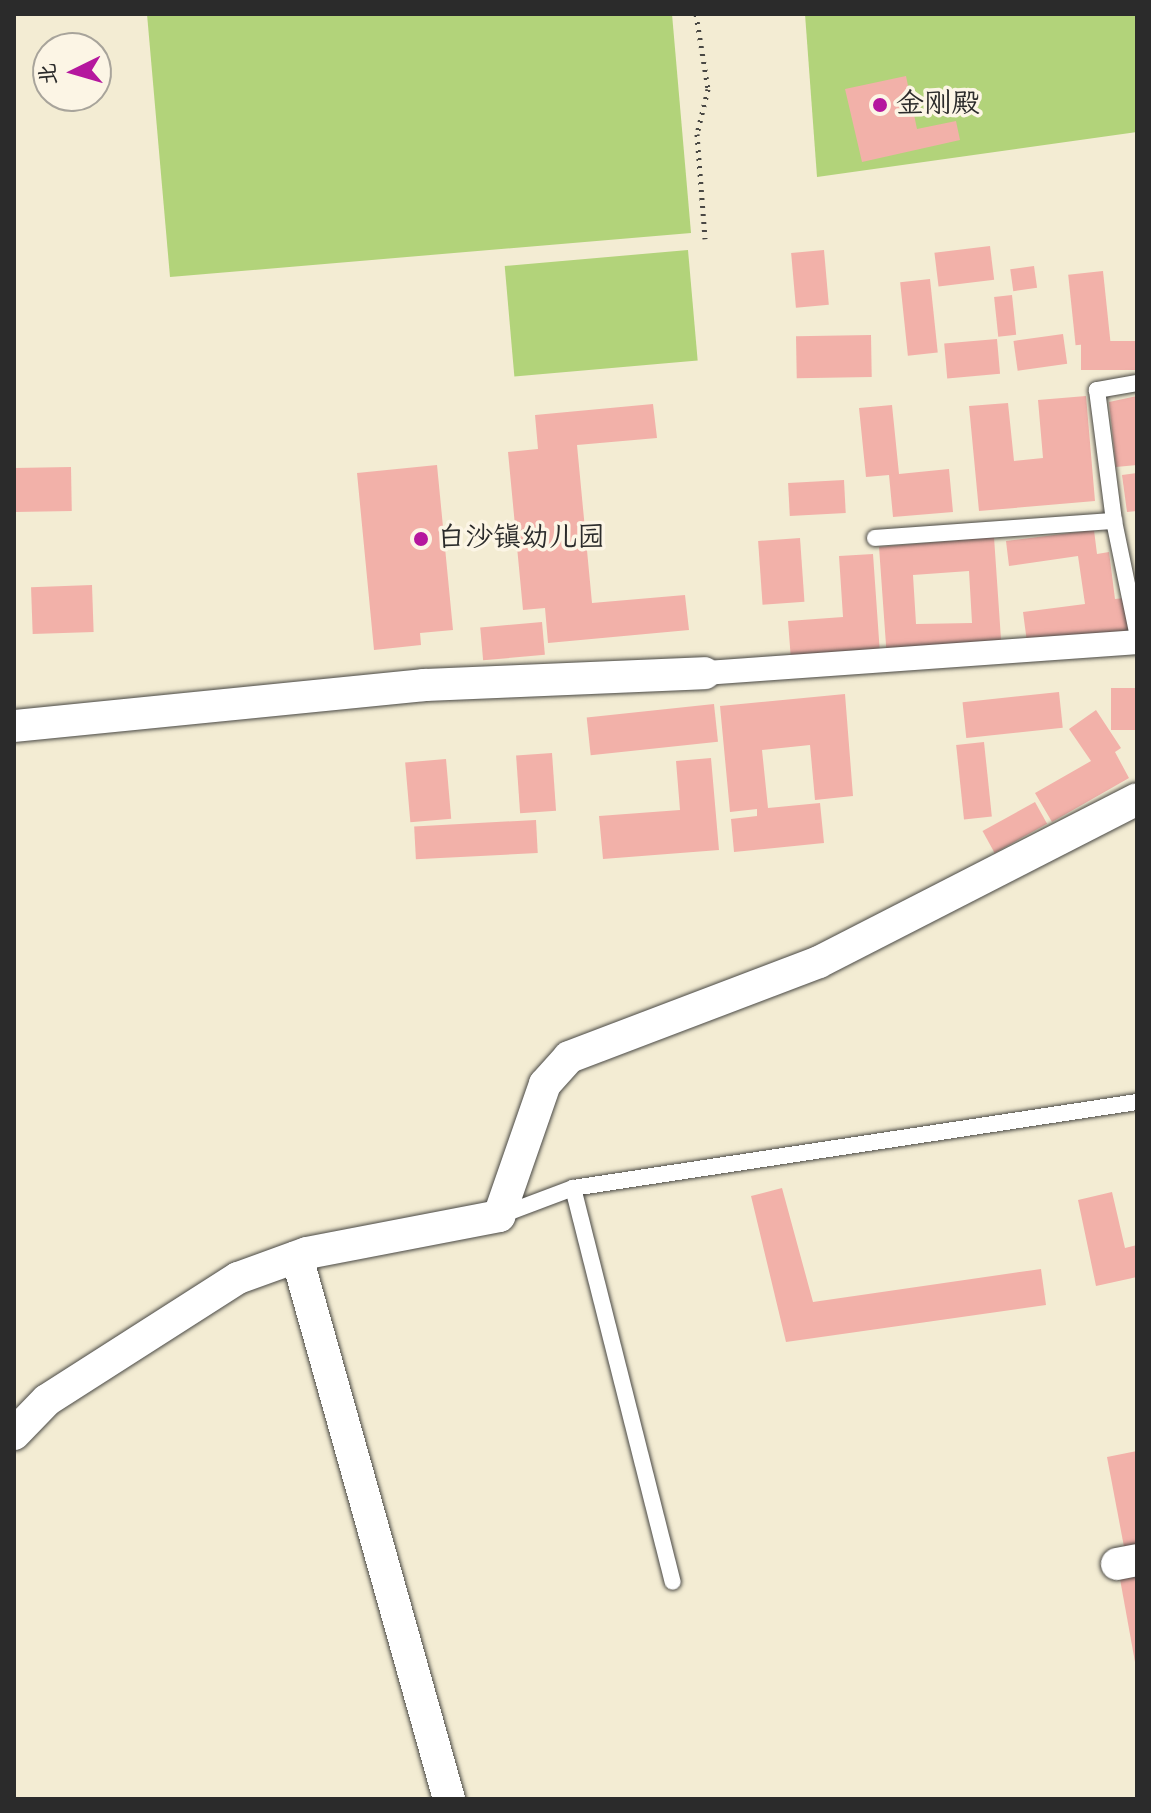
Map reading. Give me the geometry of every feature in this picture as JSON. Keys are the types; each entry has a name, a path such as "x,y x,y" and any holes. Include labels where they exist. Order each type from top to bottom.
{"street":[{"path":"14,726 424,685 705,673 1137,642"},
{"path":"14,1434 47,1400 198,1300 297,1257 499,1216 545,1084 569,1057 819,962 1137,799"},
{"path":"297,1257 449,1799"}],"lane":[{"path":"1137,383 1097,390 1114,521 1137,632"},
{"path":"875,538 1114,521"},
{"path":"499,1216 573,1188 1137,1102"},
{"path":"573,1188 673,1582"}],"path":[{"path":"696,14 708,89 697,134 705,239"}],"green space":[{"path":"147,14 672,14 691,233 170,277"},
{"path":"805,14 1137,14 1137,132 817,177"},
{"path":"688,250 698,361 514,377 505,266"}],"building":[{"name":"金刚殿","path":"906,76 917,129 956,121 960,140 862,162 845,89"},
{"path":"990,246 994,280 939,287 934,253"},
{"path":"824,250 829,305 796,308 791,253"},
{"path":"1034,266 1037,288 1013,291 1010,269"},
{"path":"1103,271 1110,342 1076,345 1068,275"},
{"path":"930,279 938,353 908,356 900,282"},
{"path":"1012,295 1016,335 998,337 994,297"},
{"path":"1063,334 1067,364 1018,371 1013,341"},
{"path":"871,335 872,377 797,378 796,336"},
{"path":"997,339 1000,374 947,378 944,344"},
{"path":"1081,341 1137,341 1137,370 1081,370"},
{"path":"1086,396 1095,501 979,511 969,406 1008,403 1014,461 1043,458 1038,400"},
{"path":"1137,396 1137,465 1116,467 1109,402"},
{"path":"653,404 657,438 577,445 592,603 685,595 689,630 548,643 545,608 523,610 508,452 538,449 535,415"},
{"path":"892,405 899,474 949,469 953,512 893,517 889,475 866,477 859,408"},
{"path":"437,465 453,630 420,633 421,645 374,650 357,473"},
{"path":"71,467 72,511 15,512 14,468"},
{"path":"1137,473 1137,511 1127,512 1122,475"},
{"path":"844,480 846,513 790,516 788,483"},
{"path":"1094,530 1097,554 1109,552 1115,599 1124,598 1129,636 1028,650 1023,612 1085,604 1078,556 1009,566 1006,541"},
{"path":"994,537 1002,654 887,659 879,547","holes":["969,571 972,623 916,624 913,575"]},
{"path":"800,538 804,602 763,605 758,541"},
{"path":"873,554 880,654 791,660 788,621 843,617 839,556"},
{"path":"92,585 94,632 33,634 31,587"},
{"path":"542,622 545,655 483,660 480,627"},
{"path":"1111,688 1137,688 1137,730 1111,730"},
{"path":"1059,692 1063,728 966,738 963,702"},
{"path":"845,694 853,796 815,800 810,745 762,750 768,808 820,803 824,843 734,852 731,819 757,816 757,809 730,812 720,706"},
{"path":"714,704 718,742 591,755 587,717"},
{"path":"1096,710 1121,748 1115,752 1129,778 1052,822 1035,793 1091,761 1069,729"},
{"path":"984,742 992,817 964,820 956,745"},
{"path":"552,753 556,811 520,813 516,756"},
{"path":"711,758 719,850 603,859 599,816 680,810 676,761"},
{"path":"446,759 451,819 410,822 405,763"},
{"path":"1035,802 1047,824 995,853 983,831"},
{"path":"536,820 538,853 416,859 414,826"},
{"path":"782,1188 813,1302 1041,1269 1046,1305 786,1342 751,1196"},
{"path":"1112,1192 1125,1248 1137,1245 1137,1277 1096,1286 1078,1200"},
{"path":"1137,1451 1137,1550 1125,1552 1107,1457"},
{"path":"1137,1576 1137,1662 1135,1662 1120,1579"}],"place":[{"name":"金刚殿","path":"880,105"},
{"name":"白沙镇幼儿园","path":"421,539"}]}
